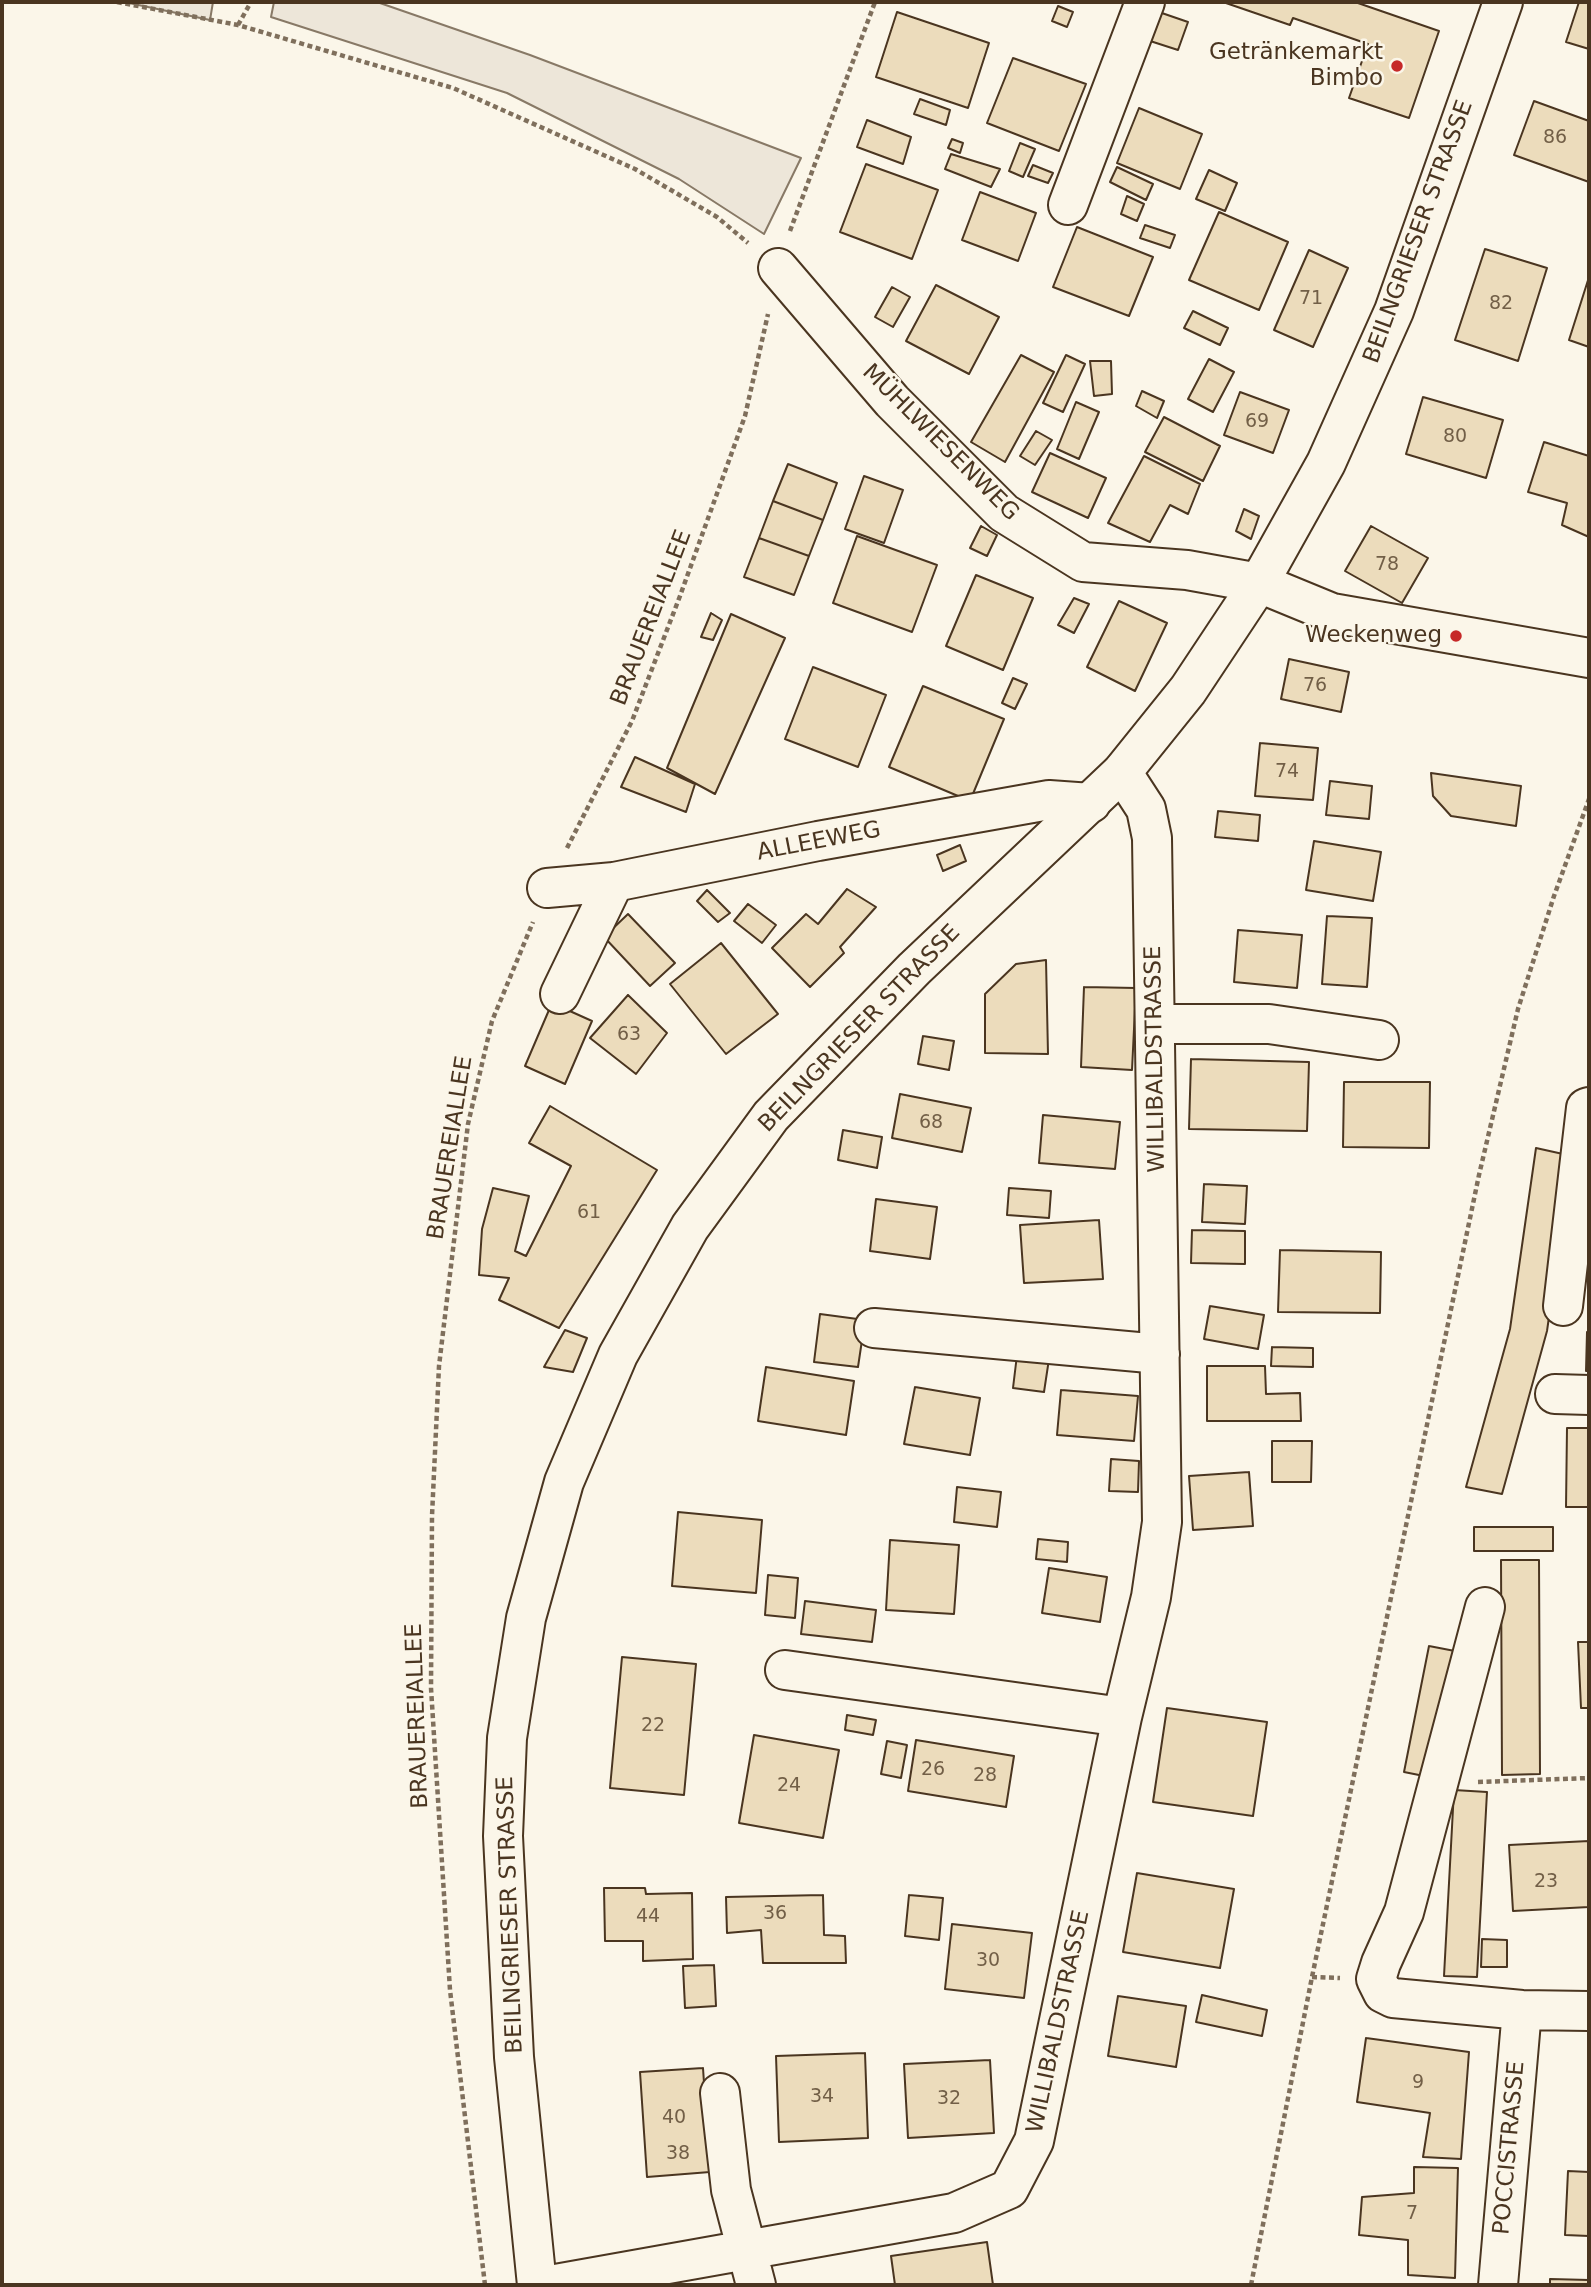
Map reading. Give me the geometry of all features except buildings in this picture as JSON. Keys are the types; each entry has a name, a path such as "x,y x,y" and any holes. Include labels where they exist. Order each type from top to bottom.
{"street":[{"path":"1068,205 1145,2"},
{"name":"BEILNGRIESER STRASSE","path":"537,2285 514,2057 503,1824 507,1738 526,1618 564,1482 625,1343 690,1227 771,1116 914,969 1122,772 1188,690 1259,583 1326,463 1394,311 1503,2"},
{"name":"MÜHLWIESENWEG","path":"778,268 892,401 1004,513 1083,562 1187,570 1259,583"},
{"path":"1259,583 1332,613 1589,658"},
{"name":"WILLIBALDSTRASSE","path":"550,2285 752,2267 954,2213 1010,2189 1034,2141 1122,1717 1151,1597 1163,1522 1152,838 1146,809 1122,772"},
{"name":"ALLEEWEG","path":"547,888 614,882 818,841 1049,800 1091,803"},
{"path":"560,994 614,882"},
{"path":"1157,1024 1269,1024 1379,1040"},
{"path":"1563,1306 1586,1108 1589,1107"},
{"path":"874,1328 1160,1354"},
{"path":"1485,1607 1404,1912 1376,1979 1383,1993 1393,1998 1522,2010 1589,2011"},
{"path":"785,1670 1122,1717"},
{"name":"POCCISTRASSE","path":"1498,2285 1522,2010"},
{"path":"720,2093 731,2190 752,2267"}],"path":[{"path":"117,2 238,25 453,88 635,169 717,217 778,268"},
{"path":"238,25 251,2"},
{"name":"BRAUEREIALLEE","path":"485,2285 450,1990 431,1688 432,1516 440,1352 471,1111 492,1021 547,888 632,722 680,596 745,416 778,268 875,2"},
{"path":"1251,2285 1479,1174 1518,1009 1553,896 1589,799"},
{"path":"1439,1783 1589,1778"}],"shaded area":[{"path":"124,2 213,2 210,20"},
{"path":"274,2 377,2 530,55 801,158 764,234 679,179 507,93 271,17"}],"place":[{"name":"Getränkemarkt Bimbo","path":"1397,66"},
{"name":"Weckenweg","path":"1456,636"}]}
